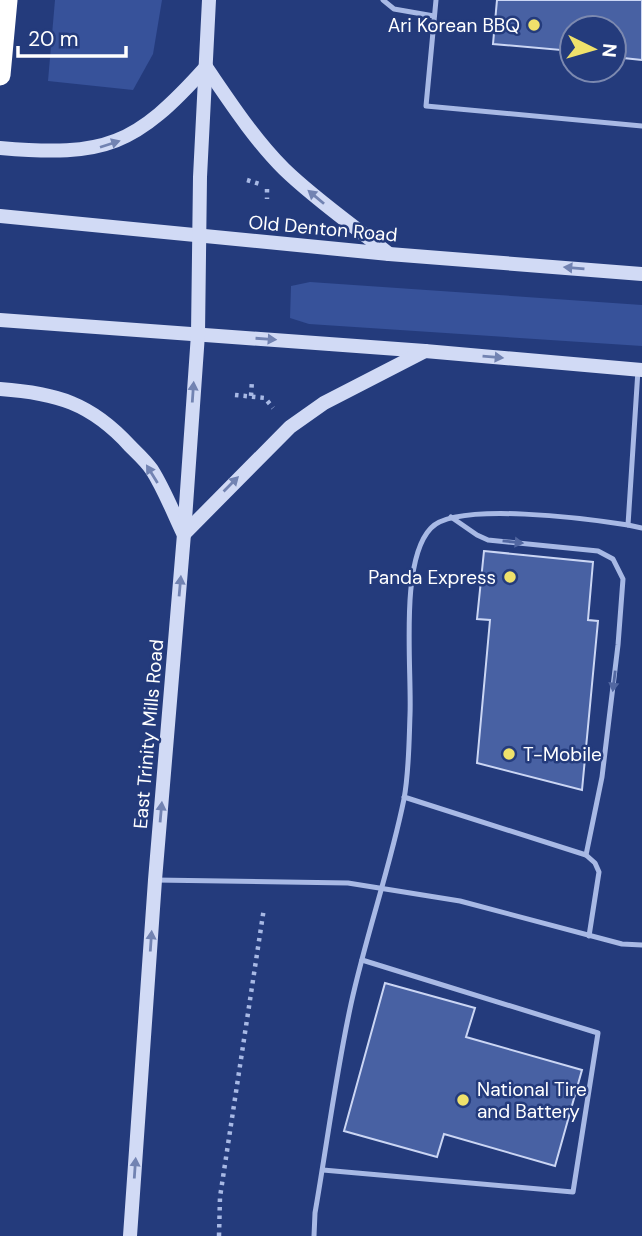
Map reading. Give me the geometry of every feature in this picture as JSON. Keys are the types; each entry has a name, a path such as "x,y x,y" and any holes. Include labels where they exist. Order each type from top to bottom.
{"highway":[{"path":"0,75 6,0"}],"main road":[{"name":"East Trinity Mills Road","path":"130,1236 198,334 199,236 209,0"},
{"path":"0,148 43,152 101,147 126,138 143,128 175,101 206,67 248,129 284,169 389,254"},
{"name":"Old Denton Road","path":"0,216 389,254 642,274"},
{"path":"0,320 425,351 640,370"},
{"path":"0,389 31,391 76,403 102,419 151,469 184,534 290,427 324,403 425,351"}],"lane":[{"path":"383,0 394,9 434,16"},
{"path":"436,0 426,106 642,126"},
{"path":"628,524 640,370"},
{"path":"314,1236 315,1213 351,1005 404,797 411,714 412,572 421,542 431,528 444,518 471,513 586,518 642,528"},
{"path":"451,517 488,540 598,551 613,559 623,579 602,777 586,855"},
{"path":"404,797 586,855 595,863 599,872 589,936"},
{"path":"155,880 348,883 460,901 622,944 642,945"},
{"path":"323,1170 573,1192 598,1033 362,960"}],"path":[{"path":"247,180 267,187"},
{"path":"251,396 252,380"},
{"path":"235,395 265,398 275,412"},
{"path":"219,1236 220,1197 264,908"}],"shaded area":[{"path":"55,0 162,0 153,54 133,90 48,81"},
{"path":"310,282 642,305 642,346 309,324 290,318 291,286"}],"building":[{"path":"497,0 642,0 642,60 628,58 628,14 558,14 558,50 493,44"},
{"path":"484,551 593,562 588,620 598,621 582,790 477,763 490,620 477,619"},
{"name":"National Tire and Battery","path":"385,983 475,1008 466,1037 582,1070 555,1166 444,1134 437,1157 344,1131"}],"place":[{"name":"Ari Korean BBQ","path":"534,25"},
{"name":"Panda Express","path":"510,577"},
{"name":"T-Mobile","path":"509,754"},
{"name":"National Tire and Battery","path":"463,1100"}]}
